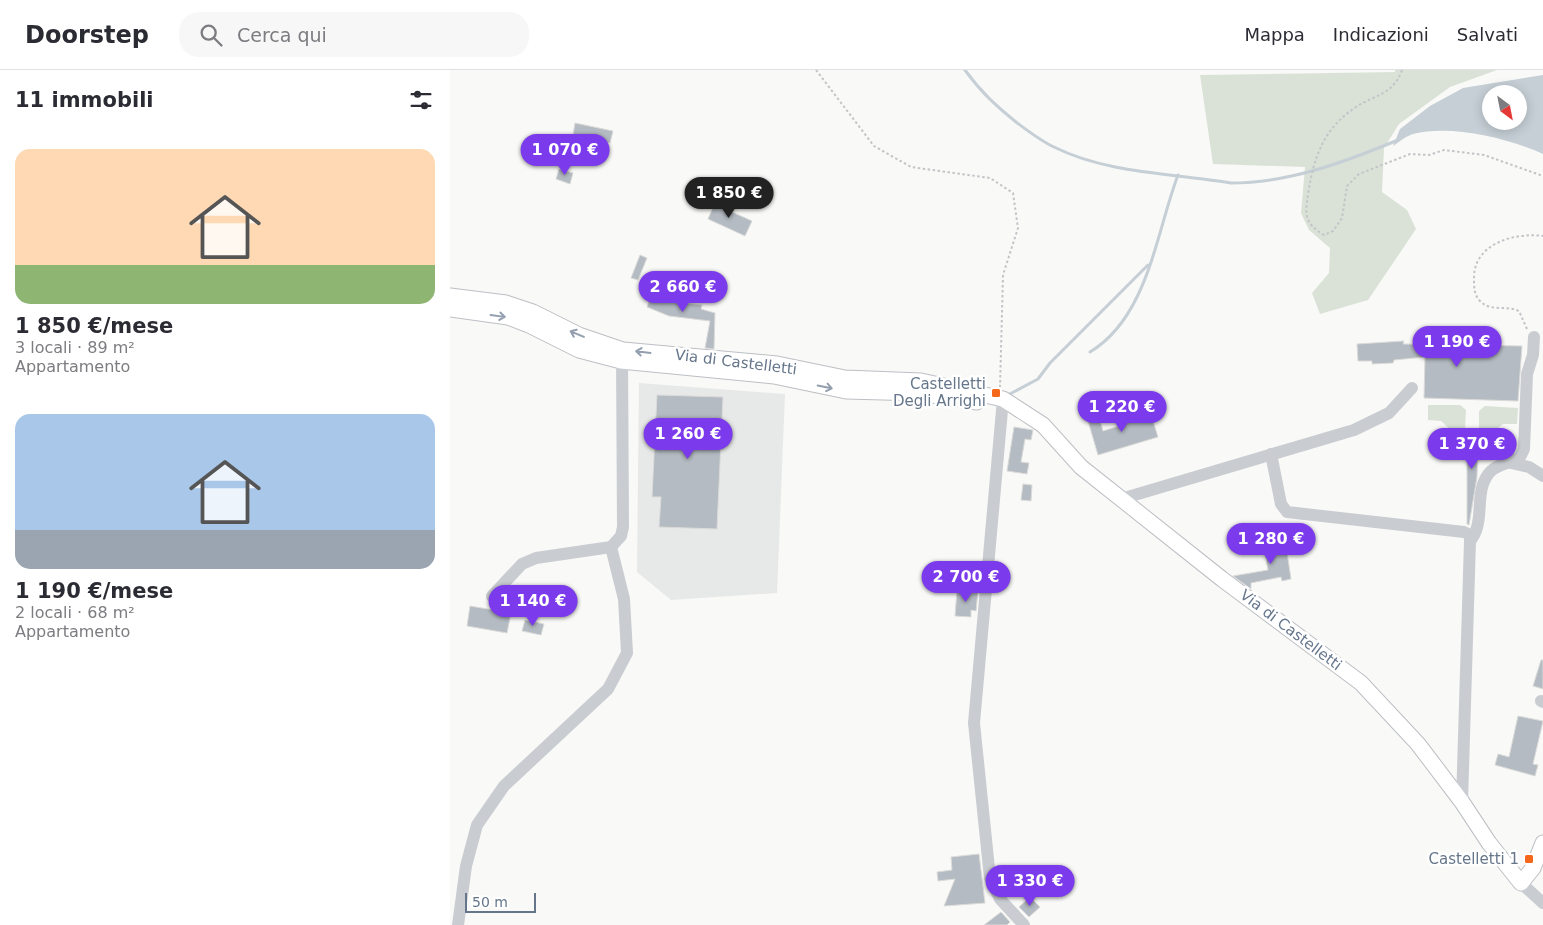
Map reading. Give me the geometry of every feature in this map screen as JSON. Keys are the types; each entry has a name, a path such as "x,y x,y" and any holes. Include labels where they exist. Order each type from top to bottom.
{"main road":[{"name":"Via di Castelletti","path":"450,296 506,303 533,312 622,355"},
{"name":"Via di Castelletti","path":"450,309 508,317 529,325 579,350 622,355 776,364 845,378 921,381 1002,403 1025,412 1043,425 1081,466 1121,499 1222,579 1361,683 1418,744 1462,802 1489,843 1521,883"},
{"path":"1521,883 1533,868 1543,843"}],"street":[{"path":"1470,541 1479,526 1482,488 1486,478 1493,469 1520,457 1524,448 1527,374 1533,355 1534,337"},
{"path":"492,596 522,564 536,558 611,547 621,536 623,526 622,355"},
{"path":"1121,499 1354,430 1381,418 1412,388"},
{"path":"1002,403 974,723 990,878 1000,898 1024,925"},
{"path":"1271,454 1281,504 1287,512 1464,532 1470,535 1462,802"},
{"path":"1512,462 1529,467 1543,476"},
{"path":"458,925 466,866 477,825 504,786 608,689 628,653 624,599 611,547"},
{"path":"1521,883 1543,903"}],"path":[{"path":"816,70 874,146 911,167 990,178 1013,192 1018,228 1003,275 1000,388 1002,403"},
{"path":"1402,70 1390,90 1356,107 1326,136 1317,153 1307,201 1306,216 1313,229 1324,235 1333,231 1342,218 1347,186 1359,174 1410,154 1429,155 1444,150 1484,155 1543,176"},
{"path":"1534,337 1527,329 1519,311 1511,308 1490,308 1480,301 1475,293 1474,266 1482,256 1500,241 1514,236 1543,236"}],"shaded area":[{"path":"1395,70 1497,70 1450,87 1399,124 1384,148 1382,192 1407,210 1416,229 1368,300 1320,314 1312,293 1329,273 1330,248 1309,230 1301,213 1305,167 1213,164 1200,75 1395,72"},
{"path":"1543,75 1543,154 1497,138 1479,134 1444,131 1428,131 1413,134 1393,146 1400,129 1430,106 1463,88"},
{"path":"639,383 785,394 777,593 671,600 637,572"},
{"path":"1428,405 1460,405 1466,410 1465,430 1461,428 1451,430 1441,421 1428,420"},
{"path":"1485,406 1518,408 1517,424 1503,424 1493,432 1483,429 1479,431 1479,411"}],"building":[{"path":"575,123 613,131 610,143 600,141 599,148 587,145 588,138 573,135"},
{"path":"559,169 573,173 570,184 556,179"},
{"path":"717,198 724,201 721,207 752,221 745,236 708,219"},
{"path":"640,255 647,258 638,280 631,278"},
{"path":"653,289 668,294 665,301 702,305 701,309 715,313 714,349 705,348 710,321 669,316 647,307"},
{"path":"1404,341 1403,344 1522,346 1518,401 1424,398 1425,357 1394,360 1393,363 1372,364 1372,361 1358,361 1357,344"},
{"path":"657,395 723,397 717,529 659,527 661,497 652,497"},
{"path":"1128,409 1132,419 1149,414 1158,437 1098,455 1088,421 1099,417 1103,431 1122,425 1118,412"},
{"path":"1014,427 1033,430 1031,440 1025,439 1021,462 1029,463 1027,474 1007,471"},
{"path":"1467,433 1478,433 1477,477 1469,525 1467,524"},
{"path":"1023,484 1032,485 1031,501 1021,500"},
{"path":"1285,539 1291,579 1282,581 1281,577 1251,583 1251,589 1233,576 1268,570 1263,542"},
{"path":"957,590 978,591 976,611 971,610 971,617 955,616"},
{"path":"470,606 511,613 507,633 467,626"},
{"path":"525,620 544,624 541,635 522,631"},
{"path":"1541,660 1543,660 1543,689 1533,686"},
{"path":"1518,716 1543,721 1533,764 1538,765 1535,776 1495,765 1498,754 1509,757"},
{"path":"979,854 985,903 944,906 955,879 938,881 937,872 952,870 951,857"},
{"path":"1030,897 1040,907 1029,917 1019,907"},
{"path":"1001,912 1010,922 1007,925 984,925"}],"waterway":[{"path":"965,70 995,104 1044,142 1075,156 1118,168 1231,183 1253,182 1316,170 1398,140"},
{"path":"1090,352 1110,337 1125,318 1138,296 1156,247 1178,175"},
{"path":"1008,395 1038,379 1050,363 1148,265"}],"place":[{"name":"Castelletti Degli Arrighi","path":"996,393"},
{"name":"Castelletti 1","path":"1529,859"}]}
